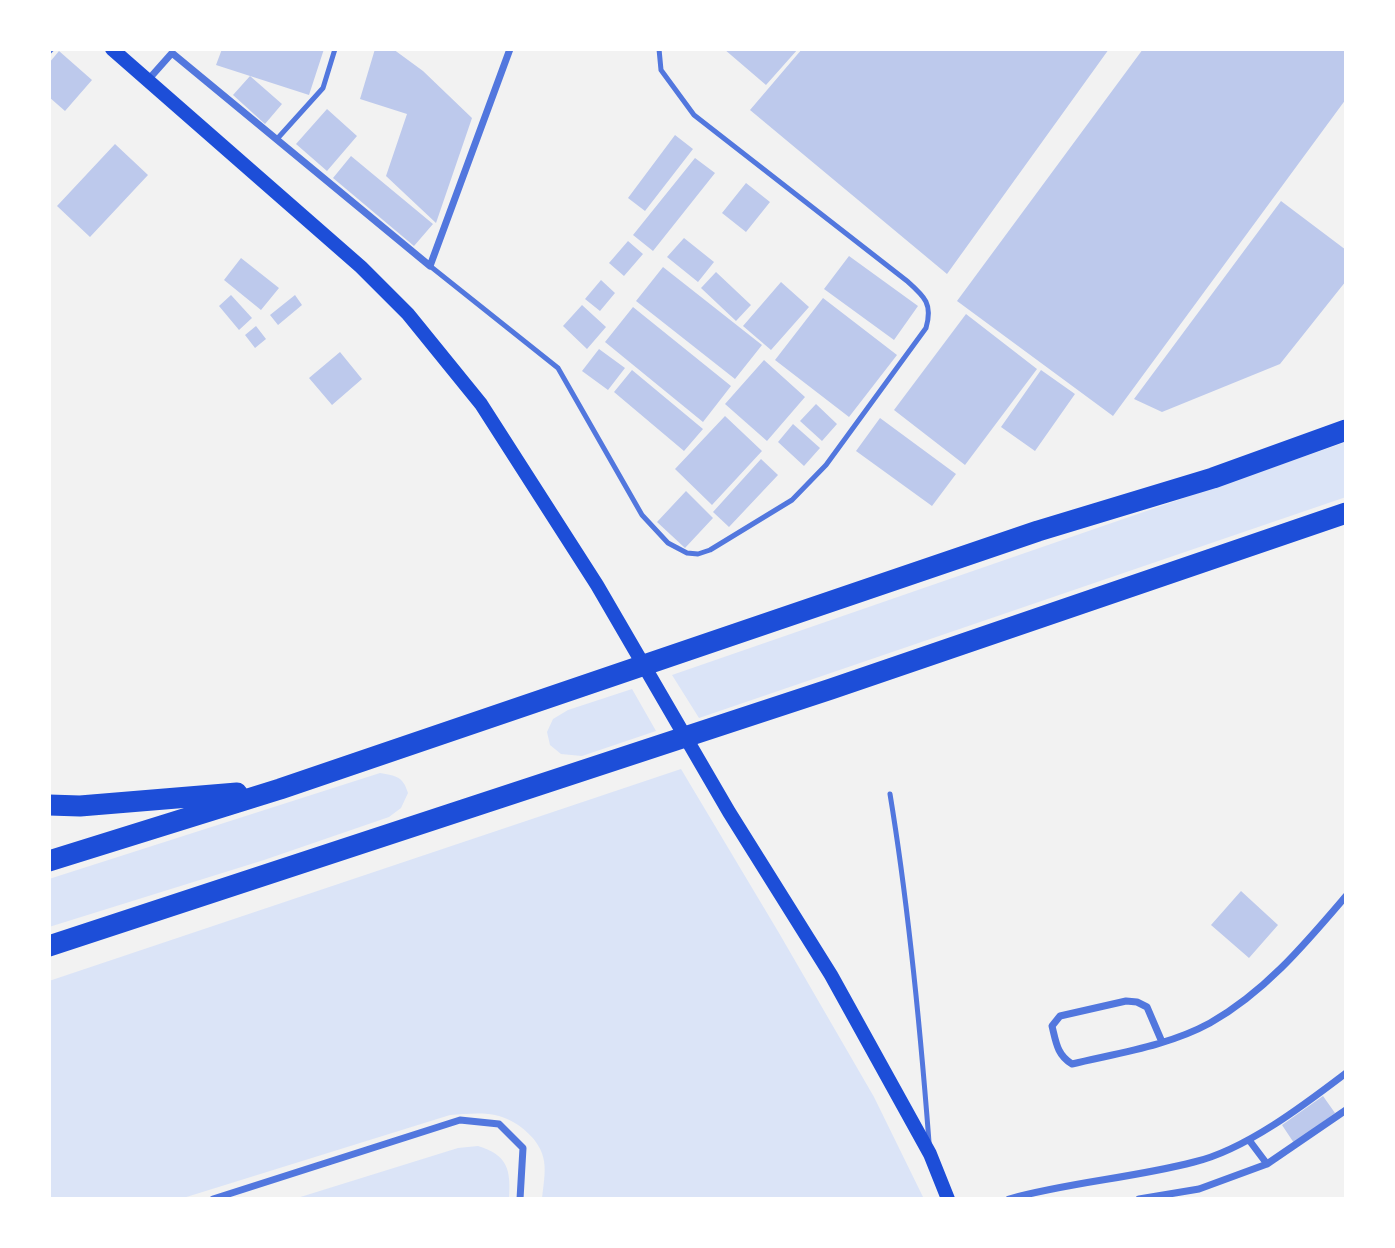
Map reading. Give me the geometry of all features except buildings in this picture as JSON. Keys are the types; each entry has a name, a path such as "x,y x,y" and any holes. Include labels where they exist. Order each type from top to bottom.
{"highway":[{"path":"49,861 280,789 999,545 1213,478 1346,430"},
{"path":"49,946 831,689 1346,513"},
{"path":"49,805 93,806 280,789"},
{"path":"49,954 86,934"}],"main road":[{"path":"112,49 361,267 408,314 481,404 597,585 729,812 831,975 930,1154 948,1199"}],"street":[{"path":"147,80 172,51 430,266 510,49"},
{"path":"1162,1042 1147,1007 1137,1002 1126,1001 1060,1016 1052,1026 1058,1051 1072,1064 1162,1042 1208,1024 1253,995 1298,952 1346,897"},
{"path":"1009,1199 1196,1162 1249,1140 1321,1093 1346,1073"},
{"path":"1139,1199 1199,1189 1267,1164 1346,1110"},
{"path":"213,1199 460,1120 499,1124 523,1148 520,1199"},
{"path":"1249,1140 1267,1164"}],"lane":[{"path":"277,139 323,88 335,49"},
{"path":"430,266 558,368 642,515 668,543 687,553 698,554 710,550 792,500 826,465 926,328 930,313 923,295 907,281 694,115 661,70 659,49"},
{"path":"890,794 905,884 920,1023 930,1154"}],"shaded area":[{"path":"1346,442 1346,497 699,718 672,675"},
{"path":"632,689 656,731 582,756 561,754 550,745 547,732 553,719 568,710"},
{"path":"681,769 874,1097 924,1199 542,1199 544,1161 534,1139 507,1119 475,1114 450,1115 180,1199 49,1199 49,981"},
{"path":"380,773 398,778 404,783 408,793 401,808 389,817 264,860 49,927 49,879"},
{"path":"478,1146 502,1159 508,1172 509,1199 294,1199 458,1148"}]}
